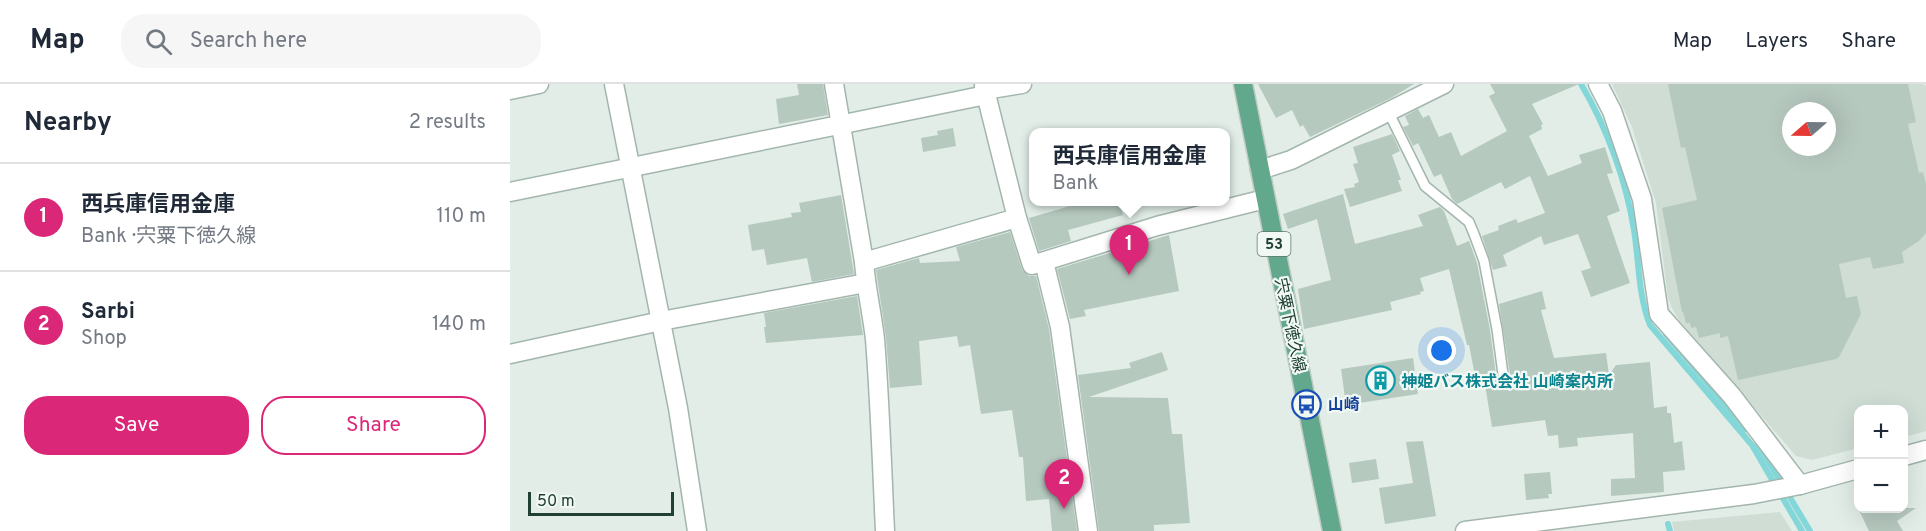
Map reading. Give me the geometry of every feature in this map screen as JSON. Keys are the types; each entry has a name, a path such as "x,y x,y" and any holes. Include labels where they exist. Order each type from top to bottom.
{"main road":[{"name":"宍粟下徳久線","path":"1243,84 1332,531"}],"street":[{"path":"510,90 539,84"},
{"path":"614,84 678,408 697,531"},
{"path":"834,84 874,335 885,531"},
{"path":"510,192 842,125 985,90 1022,84"},
{"path":"1598,84 1612,111 1642,199 1659,314 1732,396 1800,485"},
{"path":"1260,170 1291,160 1437,86"},
{"path":"985,90 1017,218 1032,265 1157,226 1265,199"},
{"path":"864,262 1017,218"},
{"path":"1044,262 1060,327 1088,531"},
{"path":"510,354 661,321 866,283"},
{"path":"1908,455 1926,450"},
{"path":"1465,531 1524,527 1708,501 1800,485 1854,470"}],"lane":[{"path":"1388,111 1425,186 1468,222 1474,234 1484,261 1504,382"}],"shaded area":[{"path":"1612,84 1923,84 1926,86 1926,431 1908,436 1908,405 1854,405 1854,449 1812,460 1796,456 1679,320 1672,308 1668,298 1656,203 1632,127"},
{"path":"1780,512 1792,531 1674,531 1672,522"}],"building":[{"path":"797,84 823,84 828,115 779,124 776,99 799,95"},
{"path":"1258,84 1414,84 1391,98 1310,137 1303,125 1300,127 1292,110 1276,118"},
{"path":"1490,84 1579,84 1532,104 1543,124 1542,129 1529,136 1548,176 1582,163 1579,155 1605,147 1613,173 1607,174 1620,211 1607,216 1630,283 1591,297 1581,271 1591,268 1578,234 1544,245 1541,236 1503,255 1507,266 1493,270 1482,236 1499,230 1498,226 1516,219 1518,223 1545,213 1530,176 1505,189 1501,182 1457,204 1452,199 1441,174 1434,177 1418,143 1413,146 1403,127 1409,125 1405,116 1418,109 1423,118 1429,115 1439,137 1451,132 1461,156 1507,131 1489,96 1495,93"},
{"path":"1668,84 1908,84 1916,122 1908,124 1919,173 1923,172 1926,184 1926,233 1919,241 1902,252 1904,263 1873,269 1870,257 1839,264 1846,298 1857,296 1861,314 1839,357 1738,380 1728,336 1720,338 1720,333 1699,338 1696,327 1691,328 1690,323 1686,323 1662,208 1697,200 1685,147 1681,148"},
{"path":"953,128 956,146 923,152 921,138 938,135 937,131"},
{"path":"1392,134 1400,151 1392,155 1401,180 1398,180 1402,191 1350,207 1344,189 1355,187 1354,184 1359,182 1353,164 1358,163 1353,147"},
{"path":"1343,194 1355,244 1423,226 1418,215 1440,207 1444,211 1457,246 1469,241 1477,263 1490,330 1497,383 1501,388 1508,388 1511,381 1499,304 1542,291 1546,309 1541,310 1554,358 1606,353 1609,375 1616,365 1650,362 1654,408 1667,406 1667,413 1671,413 1674,443 1682,441 1685,470 1663,472 1664,492 1611,496 1611,479 1635,478 1633,433 1577,438 1578,446 1559,448 1558,435 1548,436 1545,420 1492,427 1485,385 1477,386 1449,269 1420,278 1424,291 1420,292 1421,294 1390,302 1392,310 1304,329 1298,289 1331,280 1317,219 1288,229 1283,214"},
{"path":"841,195 854,274 812,282 807,258 767,265 764,249 752,251 748,225 792,217 791,213 801,212 799,203"},
{"path":"1070,206 1120,206 1123,215 1068,230 1071,241 1039,251 1029,218"},
{"path":"1010,232 1022,269 1029,276 1036,276 1049,329 1077,531 1052,531 1049,499 1026,501 1023,457 1019,457 1012,410 981,414 970,345 959,347 957,336 919,341 922,385 890,388 886,338 876,270 919,258 920,263 960,261 956,247"},
{"path":"1169,235 1179,291 1084,310 1086,316 1070,319 1057,269"},
{"path":"857,296 863,335 766,343 764,313"},
{"path":"1162,352 1168,370 1089,397 1168,398 1172,434 1182,434 1190,523 1154,525 1154,531 1099,531 1078,375 1131,368 1129,363"},
{"name":"神姫バス株式会社 山崎案内所","path":"1413,358 1418,394 1346,405 1341,369"},
{"path":"1423,441 1436,516 1385,524 1379,488 1413,483 1406,442"},
{"path":"1376,459 1379,479 1352,483 1349,463"},
{"path":"1550,472 1552,494 1548,494 1549,498 1526,500 1524,474"},
{"path":"1908,508 1916,508 1897,521 1903,531 1869,531 1860,513 1908,513"}],"waterway":[{"path":"1581,84 1607,136 1621,173 1634,230 1641,290 1650,325 1752,445 1802,531"},
{"path":"1666,334 1746,429"},
{"path":"1758,444 1810,531"},
{"path":"1668,524 1670,531"}],"place":[{"name":"西兵庫信用金庫","path":"1129,275"},
{"name":"神姫バス株式会社 山崎案内所","path":"1380,381"},
{"name":"山崎","path":"1307,404"},
{"name":"Sarbi","path":"1064,509"}]}
